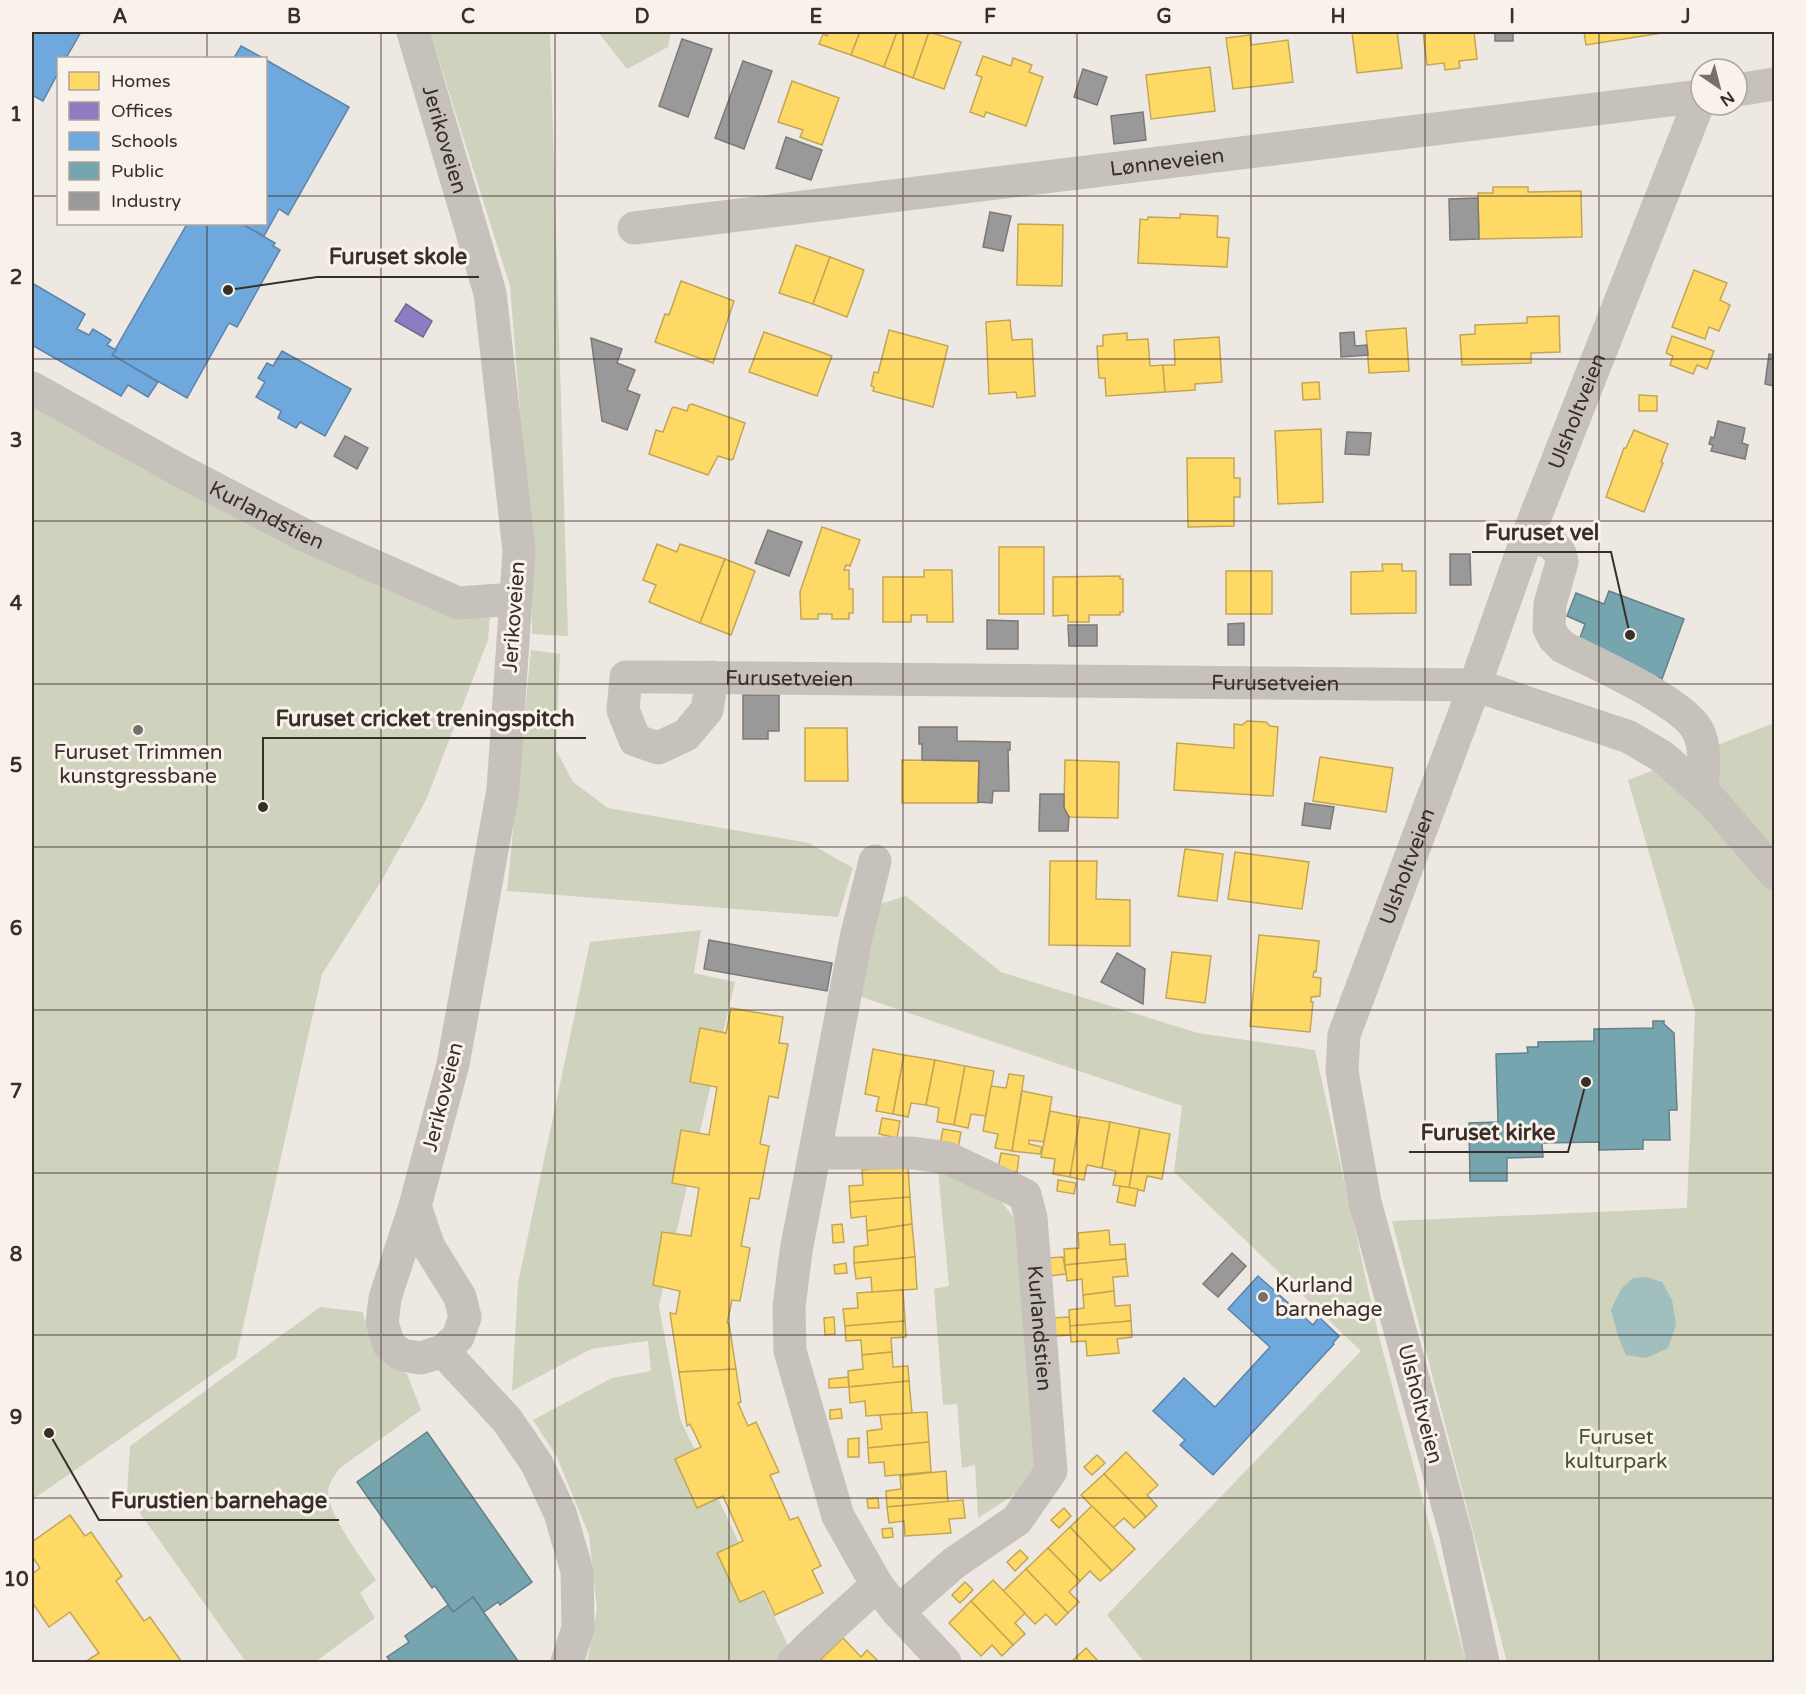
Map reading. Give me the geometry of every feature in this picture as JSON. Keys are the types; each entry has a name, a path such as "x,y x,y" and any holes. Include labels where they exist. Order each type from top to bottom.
{"street":[{"name":"Jerikoveien","path":"414,32 490,293 519,551 503,790 453,1064 415,1206 385,1298 382,1323 389,1345 402,1355 421,1358 443,1351"},
{"path":"1749,88 1774,84"},
{"name":"Lønneveien","path":"634,228 1689,97"},
{"name":"Ulsholtveien","path":"1483,1662 1456,1535 1365,1202 1342,1071 1344,1035 1475,685 1528,535 1693,117"},
{"name":"Kurlandstien","path":"32,388 181,471 304,535 458,603 515,599"},
{"path":"1528,535 1551,543 1560,553 1562,562 1550,604 1549,628 1554,638 1563,647 1668,702 1690,718 1699,733 1704,757 1702,790"},
{"name":"Furusetveien","path":"712,677 1475,685 1629,737 1663,757 1702,790 1774,873"},
{"path":"875,861 854,949 796,1251 789,1307 790,1351 838,1516 877,1585 898,1612 945,1662"},
{"name":"Kurlandstien","path":"816,1153 913,1153 948,1158 1026,1195 1030,1218 1051,1471 1017,1520 954,1563 898,1612"},
{"path":"415,1206 429,1247 460,1297 465,1317 458,1338 443,1351 507,1420 537,1464 560,1513 577,1571 578,1628 567,1662"},
{"path":"794,1662 877,1585"}],"green space":[{"path":"430,32 550,32 568,636 532,634 531,545 510,286"},
{"path":"598,32 671,32 668,47 627,69"},
{"path":"32,388 181,471 491,601 488,640 426,800 382,880 322,974 236,1358 32,1500"},
{"path":"531,650 560,654 556,750 573,782 608,808 809,843 853,868 838,917 507,891"},
{"name":"Furuset kulturpark","path":"1774,723 1774,1662 1507,1662 1392,1221 1687,1208 1695,1012 1628,780"},
{"path":"906,896 1001,972 1198,1033 1315,1050 1378,1333 1466,1662 1144,1662 1107,1615 1361,1351 1174,1172 1182,1106 853,994 877,905"},
{"path":"701,930 694,973 735,982 659,1306 680,1419 796,1662 587,1662 597,1609 589,1535 557,1457 533,1420 612,1378 651,1371 648,1341 591,1349 512,1391 518,1283 590,942"},
{"path":"938,1171 998,1197 1017,1222 1036,1463 1024,1488 978,1518 975,1465 962,1468 957,1404 943,1405 934,1289 949,1286"},
{"path":"320,1307 363,1312 368,1334 375,1350 387,1363 407,1374 421,1410 340,1468 328,1490 330,1503 340,1525 376,1580 360,1593 375,1618 315,1662 246,1662 127,1495 130,1446"}],"water":[{"path":"1646,1277 1662,1282 1672,1300 1676,1325 1668,1348 1646,1358 1626,1355 1611,1310 1621,1289 1633,1278"}],"building: Homes":[{"path":"829,32 860,32 851,55 819,44 823,34 827,36"},
{"path":"860,32 897,32 884,67 851,55"},
{"path":"897,32 929,32 913,78 884,67"},
{"path":"929,32 961,42 944,89 913,78"},
{"path":"1352,32 1397,32 1402,68 1357,73"},
{"path":"1423,32 1474,32 1477,59 1459,61 1460,68 1445,70 1444,63 1427,65"},
{"path":"1584,32 1661,32 1662,33 1586,45"},
{"path":"1250,35 1251,45 1288,40 1293,82 1233,89 1226,38"},
{"path":"983,56 1011,66 1013,58 1032,65 1029,72 1043,77 1026,126 986,112 984,117 970,112 982,77 976,75"},
{"path":"1210,67 1215,111 1151,119 1146,75"},
{"path":"792,81 839,98 822,145 800,137 803,130 778,122"},
{"path":"1493,187 1528,187 1528,192 1581,191 1582,237 1479,239 1478,193 1493,193"},
{"path":"1180,214 1218,216 1217,237 1229,238 1227,267 1138,263 1140,219 1180,218"},
{"path":"1018,224 1063,225 1062,286 1017,285"},
{"path":"796,245 830,257 813,304 779,293"},
{"path":"830,257 864,270 847,317 813,304"},
{"path":"1694,270 1727,283 1720,300 1730,305 1719,331 1709,327 1705,339 1672,327"},
{"path":"681,281 734,301 713,363 655,342 665,314 669,315"},
{"path":"1559,316 1560,352 1531,353 1531,363 1462,365 1460,335 1475,334 1475,325 1527,323 1527,317"},
{"path":"1010,320 1012,340 1032,339 1035,396 1017,398 1016,392 989,394 986,322"},
{"path":"1406,328 1409,371 1369,373 1366,331"},
{"path":"889,330 948,346 933,407 873,391 874,387 871,386 874,372 878,373"},
{"path":"764,332 832,356 817,396 749,372"},
{"path":"1127,333 1127,340 1148,339 1150,366 1163,365 1165,392 1106,396 1105,378 1099,378 1097,346 1103,346 1103,335"},
{"path":"1672,336 1714,351 1707,369 1697,365 1693,374 1670,365 1673,356 1666,353"},
{"path":"1219,337 1222,382 1195,384 1195,390 1165,392 1163,365 1175,365 1174,340"},
{"path":"1319,382 1320,399 1303,400 1302,383"},
{"path":"1639,395 1657,396 1657,411 1639,411"},
{"path":"692,404 745,423 733,459 718,456 708,475 649,454 656,430 663,432 672,408 687,411 689,405"},
{"path":"1321,429 1323,502 1278,504 1275,431"},
{"path":"1634,430 1668,444 1644,512 1606,497 1624,448"},
{"path":"1187,458 1234,458 1234,478 1240,478 1240,497 1234,497 1234,526 1188,527"},
{"path":"822,527 860,540 850,566 846,565 844,570 849,570 849,589 853,589 853,613 849,613 849,619 832,619 832,614 818,614 818,619 801,619 800,592"},
{"path":"657,544 677,552 680,544 725,559 700,623 649,602 656,585 643,580"},
{"path":"999,547 1044,547 1044,614 999,614"},
{"path":"725,559 755,571 731,635 700,623"},
{"path":"1382,564 1402,564 1402,571 1416,571 1416,613 1351,614 1351,572 1383,571"},
{"path":"924,570 952,570 953,622 927,622 927,615 911,615 911,622 883,622 883,577 924,577"},
{"path":"1226,571 1272,571 1272,614 1226,614"},
{"path":"1120,576 1120,579 1123,579 1123,612 1120,612 1120,615 1089,615 1089,622 1068,622 1068,615 1053,616 1053,577"},
{"path":"1247,721 1266,722 1270,726 1278,727 1273,796 1174,790 1177,743 1234,748 1234,724 1242,725"},
{"path":"805,728 847,728 848,781 805,781"},
{"path":"1320,757 1393,768 1386,812 1313,801"},
{"path":"902,760 979,761 978,803 902,803"},
{"path":"1065,760 1119,762 1118,818 1069,817 1064,808"},
{"path":"1185,849 1223,854 1217,901 1178,896"},
{"path":"1235,852 1309,862 1302,909 1228,899"},
{"path":"1050,861 1097,861 1096,899 1130,900 1130,946 1049,945"},
{"path":"1259,935 1319,941 1316,972 1314,971 1313,977 1321,978 1320,996 1311,997 1311,1002 1313,1002 1310,1032 1250,1026"},
{"path":"1172,952 1211,956 1205,1003 1166,998"},
{"path":"731,1008 783,1017 779,1043 788,1044 778,1098 769,1096 760,1144 769,1146 759,1199 750,1198 741,1246 750,1248 740,1301 732,1300 727,1323 736,1369 679,1372 670,1313 676,1314 680,1291 653,1285 662,1232 691,1236 699,1188 672,1183 681,1130 709,1135 717,1087 690,1082 700,1028 726,1033"},
{"path":"873,1049 904,1055 893,1114 876,1111 879,1097 865,1094"},
{"path":"904,1055 935,1060 926,1105 911,1103 908,1117 893,1114"},
{"path":"935,1060 965,1066 954,1125 937,1122 939,1108 926,1105"},
{"path":"965,1066 994,1071 986,1116 971,1114 968,1128 954,1125"},
{"path":"1009,1074 1024,1076 1012,1151 995,1148 998,1134 983,1131 991,1086 1006,1088"},
{"path":"1022,1091 1052,1097 1044,1142 1029,1140 1029,1144 1042,1147 1040,1154 1012,1151"},
{"path":"1050,1111 1080,1117 1070,1177 1053,1174 1055,1159 1041,1157"},
{"path":"1080,1117 1110,1122 1102,1168 1087,1165 1084,1180 1070,1177"},
{"path":"882,1118 900,1121 897,1138 879,1134"},
{"path":"1110,1122 1140,1128 1129,1188 1113,1185 1116,1171 1102,1168"},
{"path":"1140,1128 1170,1134 1162,1179 1147,1176 1144,1191 1129,1188"},
{"path":"943,1129 961,1132 958,1148 940,1144"},
{"path":"1001,1153 1019,1156 1017,1172 998,1169"},
{"path":"908,1166 910,1197 850,1202 849,1186 863,1185 862,1170"},
{"path":"1058,1180 1076,1183 1074,1194 1057,1191"},
{"path":"1120,1186 1138,1189 1135,1206 1117,1202"},
{"path":"910,1197 912,1224 867,1231 866,1216 851,1218 850,1202"},
{"path":"842,1224 844,1242 833,1243 832,1225"},
{"path":"912,1224 915,1257 854,1263 854,1247 868,1245 867,1231"},
{"path":"1109,1230 1110,1245 1125,1244 1126,1259 1065,1265 1064,1249 1079,1248 1078,1233"},
{"path":"915,1257 917,1289 872,1292 871,1277 856,1279 854,1263"},
{"path":"1063,1257 1066,1274 1048,1276 1047,1258"},
{"path":"1126,1259 1128,1276 1113,1277 1114,1291 1083,1295 1082,1279 1067,1281 1065,1265"},
{"path":"846,1263 847,1273 835,1274 834,1265"},
{"path":"903,1290 905,1321 845,1326 843,1309 858,1308 857,1293"},
{"path":"1114,1291 1115,1306 1130,1305 1131,1321 1070,1326 1069,1310 1084,1308 1083,1295"},
{"path":"834,1317 835,1334 825,1335 824,1318"},
{"path":"1069,1317 1071,1335 1053,1336 1051,1318"},
{"path":"905,1321 906,1337 891,1338 892,1352 862,1355 861,1340 846,1341 845,1326"},
{"path":"1131,1321 1132,1337 1117,1339 1119,1353 1087,1356 1086,1341 1071,1342 1070,1326"},
{"path":"892,1352 893,1367 908,1366 909,1381 849,1387 848,1371 863,1369 862,1355"},
{"path":"736,1369 741,1402 738,1403 748,1426 756,1422 779,1472 770,1475 790,1520 798,1517 821,1566 812,1570 823,1593 775,1615 764,1591 740,1602 717,1553 743,1541 723,1496 697,1508 675,1459 701,1447 690,1424 687,1426 679,1372"},
{"path":"848,1377 849,1387 829,1388 829,1379"},
{"path":"909,1381 912,1413 866,1416 865,1401 850,1403 849,1387"},
{"path":"841,1409 842,1418 830,1419 830,1410"},
{"path":"927,1412 929,1442 868,1448 867,1431 882,1429 880,1415"},
{"path":"859,1438 859,1457 848,1457 848,1439"},
{"path":"929,1442 931,1472 885,1476 884,1462 869,1463 868,1448"},
{"path":"1126,1452 1158,1485 1147,1495 1157,1506 1146,1517 1104,1474"},
{"path":"1097,1455 1105,1463 1092,1475 1084,1467"},
{"path":"946,1471 948,1502 887,1507 886,1491 901,1489 900,1476"},
{"path":"1104,1474 1146,1517 1134,1528 1124,1518 1113,1528 1081,1495"},
{"path":"878,1498 879,1508 868,1508 867,1499"},
{"path":"963,1500 965,1518 949,1519 951,1533 905,1536 904,1521 889,1523 887,1507"},
{"path":"1092,1506 1135,1549 1112,1571 1070,1527"},
{"path":"1064,1508 1071,1516 1059,1528 1051,1520"},
{"path":"70,1515 85,1536 91,1532 122,1576 116,1581 144,1621 150,1617 181,1661 85,1662 99,1653 70,1612 49,1627 32,1602 32,1574 40,1568 32,1556 32,1542"},
{"path":"1070,1527 1112,1571 1100,1581 1090,1571 1080,1581 1048,1548"},
{"path":"892,1528 893,1537 883,1538 882,1529"},
{"path":"1048,1548 1080,1581 1069,1592 1079,1602 1068,1613 1026,1569"},
{"path":"1020,1550 1028,1558 1015,1571 1007,1562"},
{"path":"1026,1569 1068,1613 1056,1625 1046,1614 1035,1624 1003,1591"},
{"path":"993,1580 1025,1613 1015,1623 1025,1634 1013,1645 971,1601"},
{"path":"965,1582 973,1590 960,1603 952,1595"},
{"path":"971,1601 1013,1645 1002,1656 992,1645 981,1656 949,1623"},
{"path":"843,1638 861,1657 867,1650 879,1662 818,1662"},
{"path":"1086,1648 1099,1662 1071,1662"}],"building: Offices":[{"path":"406,304 432,321 423,337 395,321"}],"building: Schools":[{"path":"32,32 81,32 67,57 57,57 57,75 43,101 32,95"},
{"path":"241,46 261,57 235,57"},
{"path":"267,61 349,107 288,215 279,209 264,236 244,225 267,225"},
{"path":"186,225 244,225 275,243 273,246 280,250 237,327 229,323 187,398 112,355"},
{"path":"32,283 85,314 77,329 89,335 93,329 111,340 107,345 116,350 112,355 158,382 148,397 128,385 121,396 32,345"},
{"path":"282,351 351,389 325,436 300,422 296,428 278,418 281,411 256,397 265,382 258,378 267,363 273,366"},
{"path":"1258,1276 1313,1325 1319,1317 1339,1336 1213,1475 1180,1445 1185,1440 1153,1411 1184,1378 1215,1407 1270,1347 1228,1309"}],"building: Public":[{"path":"1609,591 1684,619 1662,679 1577,646 1585,624 1567,616 1576,593 1604,604"},
{"path":"1653,1021 1664,1021 1664,1024 1674,1033 1677,1110 1669,1110 1670,1140 1643,1140 1643,1149 1599,1150 1599,1142 1542,1143 1543,1157 1507,1158 1507,1181 1470,1181 1469,1123 1498,1122 1496,1054 1528,1053 1527,1047 1538,1047 1538,1042 1594,1041 1594,1029 1653,1028"},
{"path":"427,1432 532,1582 500,1605 498,1602 484,1612 473,1597 453,1612 435,1586 432,1588 357,1482"},
{"path":"473,1597 518,1661 391,1662 387,1657 409,1642 405,1636 448,1605 453,1612"}],"building: Industry":[{"path":"1495,32 1513,32 1513,41 1495,41"},
{"path":"682,39 712,49 688,117 659,106"},
{"path":"743,61 772,71 744,149 715,138"},
{"path":"1083,69 1107,77 1097,105 1074,97"},
{"path":"1143,112 1146,140 1114,144 1111,116"},
{"path":"786,137 822,150 811,180 776,168"},
{"path":"1478,198 1479,239 1450,240 1449,199"},
{"path":"990,212 1011,216 1003,251 983,247"},
{"path":"1354,332 1355,346 1367,345 1368,355 1341,357 1340,333"},
{"path":"591,338 622,349 617,363 635,370 627,390 640,395 627,430 602,421"},
{"path":"1769,354 1774,355 1774,386 1765,384"},
{"path":"1718,421 1745,428 1742,443 1748,445 1745,459 1711,451 1713,445 1709,444 1711,437 1714,438"},
{"path":"1347,432 1371,433 1369,455 1345,454"},
{"path":"345,436 368,448 357,469 334,456"},
{"path":"768,530 802,542 789,576 755,563"},
{"path":"1450,554 1470,554 1471,585 1450,585"},
{"path":"987,620 1018,621 1018,649 987,649"},
{"path":"1244,623 1244,645 1228,645 1228,624"},
{"path":"1068,625 1097,625 1097,646 1069,646"},
{"path":"743,695 779,695 779,731 768,731 768,739 743,739"},
{"path":"919,727 957,727 957,741 1010,742 1010,750 1008,750 1009,791 993,791 992,803 978,802 979,761 922,760"},
{"path":"1040,794 1064,794 1064,808 1069,817 1068,831 1039,831"},
{"path":"1305,803 1334,807 1330,829 1302,825"},
{"path":"709,940 832,963 827,991 704,969"},
{"path":"1117,953 1145,969 1143,1004 1101,982"},
{"path":"1232,1253 1246,1266 1218,1297 1203,1284"}],"place":[{"name":"Furuset skole","path":"228,290"},
{"name":"Furuset vel","path":"1630,635"},
{"name":"Furuset Trimmen kunstgressbane","path":"138,730"},
{"name":"Furuset cricket treningspitch","path":"263,807"},
{"name":"Furuset kirke","path":"1586,1082"},
{"name":"Kurland barnehage","path":"1263,1297"},
{"name":"Furustien barnehage","path":"49,1433"}]}
